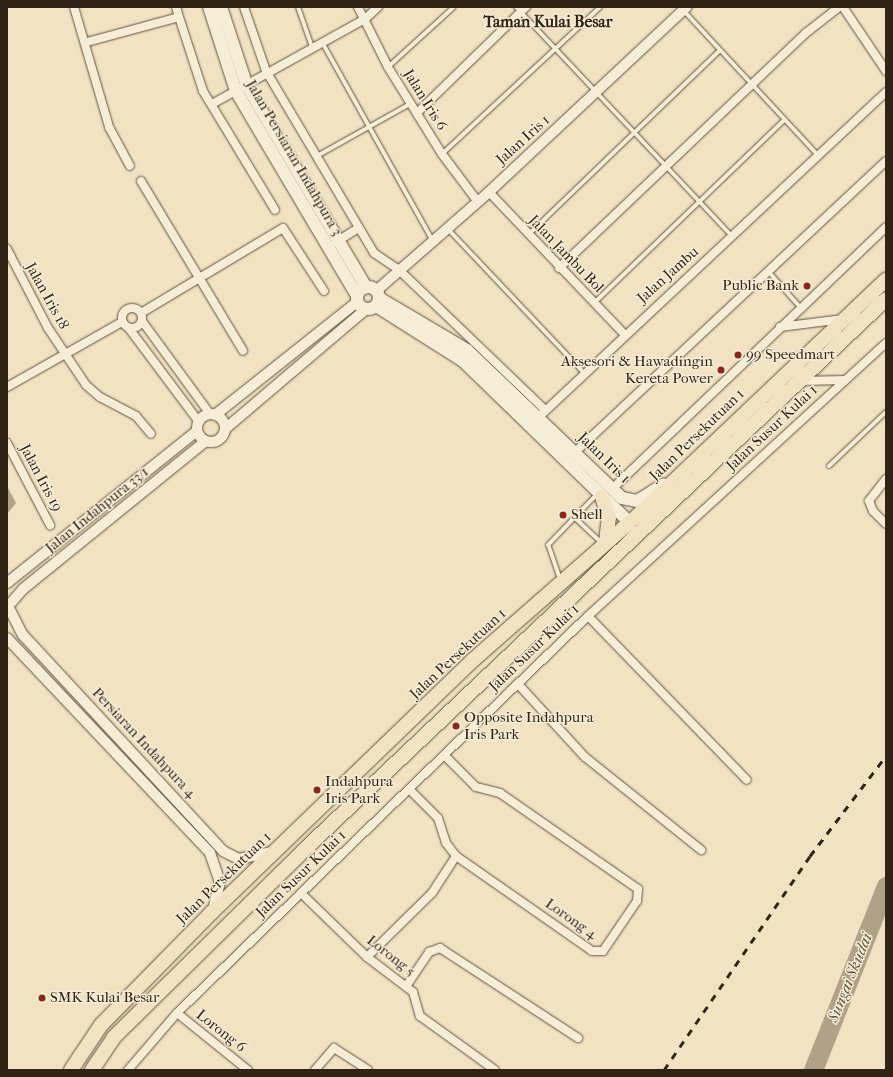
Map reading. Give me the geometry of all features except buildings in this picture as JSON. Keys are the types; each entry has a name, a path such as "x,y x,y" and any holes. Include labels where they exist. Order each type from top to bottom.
{"highway":[{"name":"Jalan Persekutuan 1","path":"71,1070 101,1025 212,912 473,660 630,523 680,473 886,280"},
{"name":"Jalan Persekutuan 1","path":"92,1070 114,1037 646,524 797,381 886,300"},
{"path":"604,493 609,517 605,544"},
{"path":"630,523 646,524"}],"main road":[{"name":"Jalan Persiaran Indahpura 3","path":"209,7 236,92 327,248 368,298"},
{"name":"Jalan Persiaran Indahpura 3","path":"221,7 247,86 338,241 368,298"},
{"name":"Jalan Iris 1","path":"368,298 467,350 542,414 604,493 630,523"},
{"name":"Jalan Iris 1","path":"368,298 463,361 604,493 628,501 637,500 680,473"}],"street":[{"path":"74,7 87,42 109,127 130,166"},
{"path":"176,7 193,65 212,104 275,210"},
{"path":"244,7 266,71 357,229 374,253 398,270 542,414"},
{"name":"Jalan Iris 6","path":"358,7 388,67 418,112 442,154 478,202"},
{"path":"212,104 247,86 266,71 364,19 378,7"},
{"path":"559,268 667,167 806,33 839,7"},
{"path":"843,7 886,72"},
{"name":"Jalan Iris 1","path":"368,298 432,240 478,202 597,94 683,8"},
{"path":"418,112 521,9"},
{"path":"87,42 180,17"},
{"name":"Jalan Jambu","path":"542,414 624,334 732,236 886,92"},
{"path":"574,453 886,161"},
{"path":"141,181 200,277 243,351"},
{"name":"Jalan Jambu Bol","path":"489,192 559,268 624,334"},
{"path":"604,493 886,227"},
{"path":"7,387 125,325 135,328 141,317 200,277 283,228 324,291"},
{"path":"327,248 357,229"},
{"name":"Jalan Iris 18","path":"7,250 65,356 86,385 100,397 136,416 151,434"},
{"path":"198,426 368,298"},
{"path":"225,429 223,420 213,414 169,358 136,308 127,309 125,325 198,426 206,441 219,440 225,429 368,298"},
{"path":"780,326 844,319"},
{"name":"Jalan Susur Kulai 1","path":"128,1070 177,1013 588,616 886,343"},
{"path":"797,381 845,380"},
{"name":"Jalan Indahpura 33/1","path":"7,583 198,426"},
{"name":"Jalan Indahpura 33/1","path":"8,605 23,588 206,441"},
{"name":"Jalan Iris 19","path":"7,443 50,526"},
{"path":"886,479 869,500 873,511 886,524"},
{"name":"Persiaran Indahpura 4","path":"8,605 23,635 223,852 239,859 278,849"},
{"path":"588,616 747,780"},
{"name":"Persiaran Indahpura 4","path":"7,638 210,853 220,882 212,912"},
{"path":"518,684 585,757 701,850"},
{"name":"Lorong 4","path":"409,789 438,818 446,843 456,856 595,952 606,948 639,897 634,886 500,793 476,787 444,755"},
{"path":"367,957 432,893 456,856"},
{"name":"Lorong 5","path":"301,893 367,957 407,985 413,992 420,1016 495,1070"},
{"path":"407,985 429,952 440,948 578,1038"},
{"name":"Lorong 6","path":"177,1013 248,1070"},
{"path":"315,1070 334,1048 368,1070"}],"lane":[{"path":"298,7 312,47"},
{"path":"388,67 454,7"},
{"path":"442,154 600,7"},
{"path":"683,8 752,86 818,155"},
{"path":"521,9 555,49 732,236"},
{"path":"322,42 368,128 432,240"},
{"path":"528,234 720,51"},
{"path":"316,157 412,103"},
{"path":"594,303 784,120"},
{"path":"446,228 584,373"},
{"path":"768,271 800,307"},
{"path":"829,466 886,412"},
{"path":"562,582 548,545 575,518 604,493"},
{"path":"575,518 605,544"}],"shaded area":[{"path":"7,486 16,503 7,514"}],"waterway":[{"name":"Sungai Skudai","path":"813,1070 886,886"}],"railway":[{"path":"664,1070 810,856 886,756"}],"place":[{"name":"Public Bank","path":"807,286"},
{"name":"99 Speedmart","path":"738,355"},
{"name":"Aksesori & Hawadingin Kereta Power","path":"721,370"},
{"name":"Shell","path":"563,515"},
{"name":"Opposite Indahpura Iris Park","path":"456,726"},
{"name":"Indahpura Iris Park","path":"317,790"},
{"name":"SMK Kulai Besar","path":"42,998"}],"district":[{"name":"Taman Kulai Besar","path":"548,22"}]}
